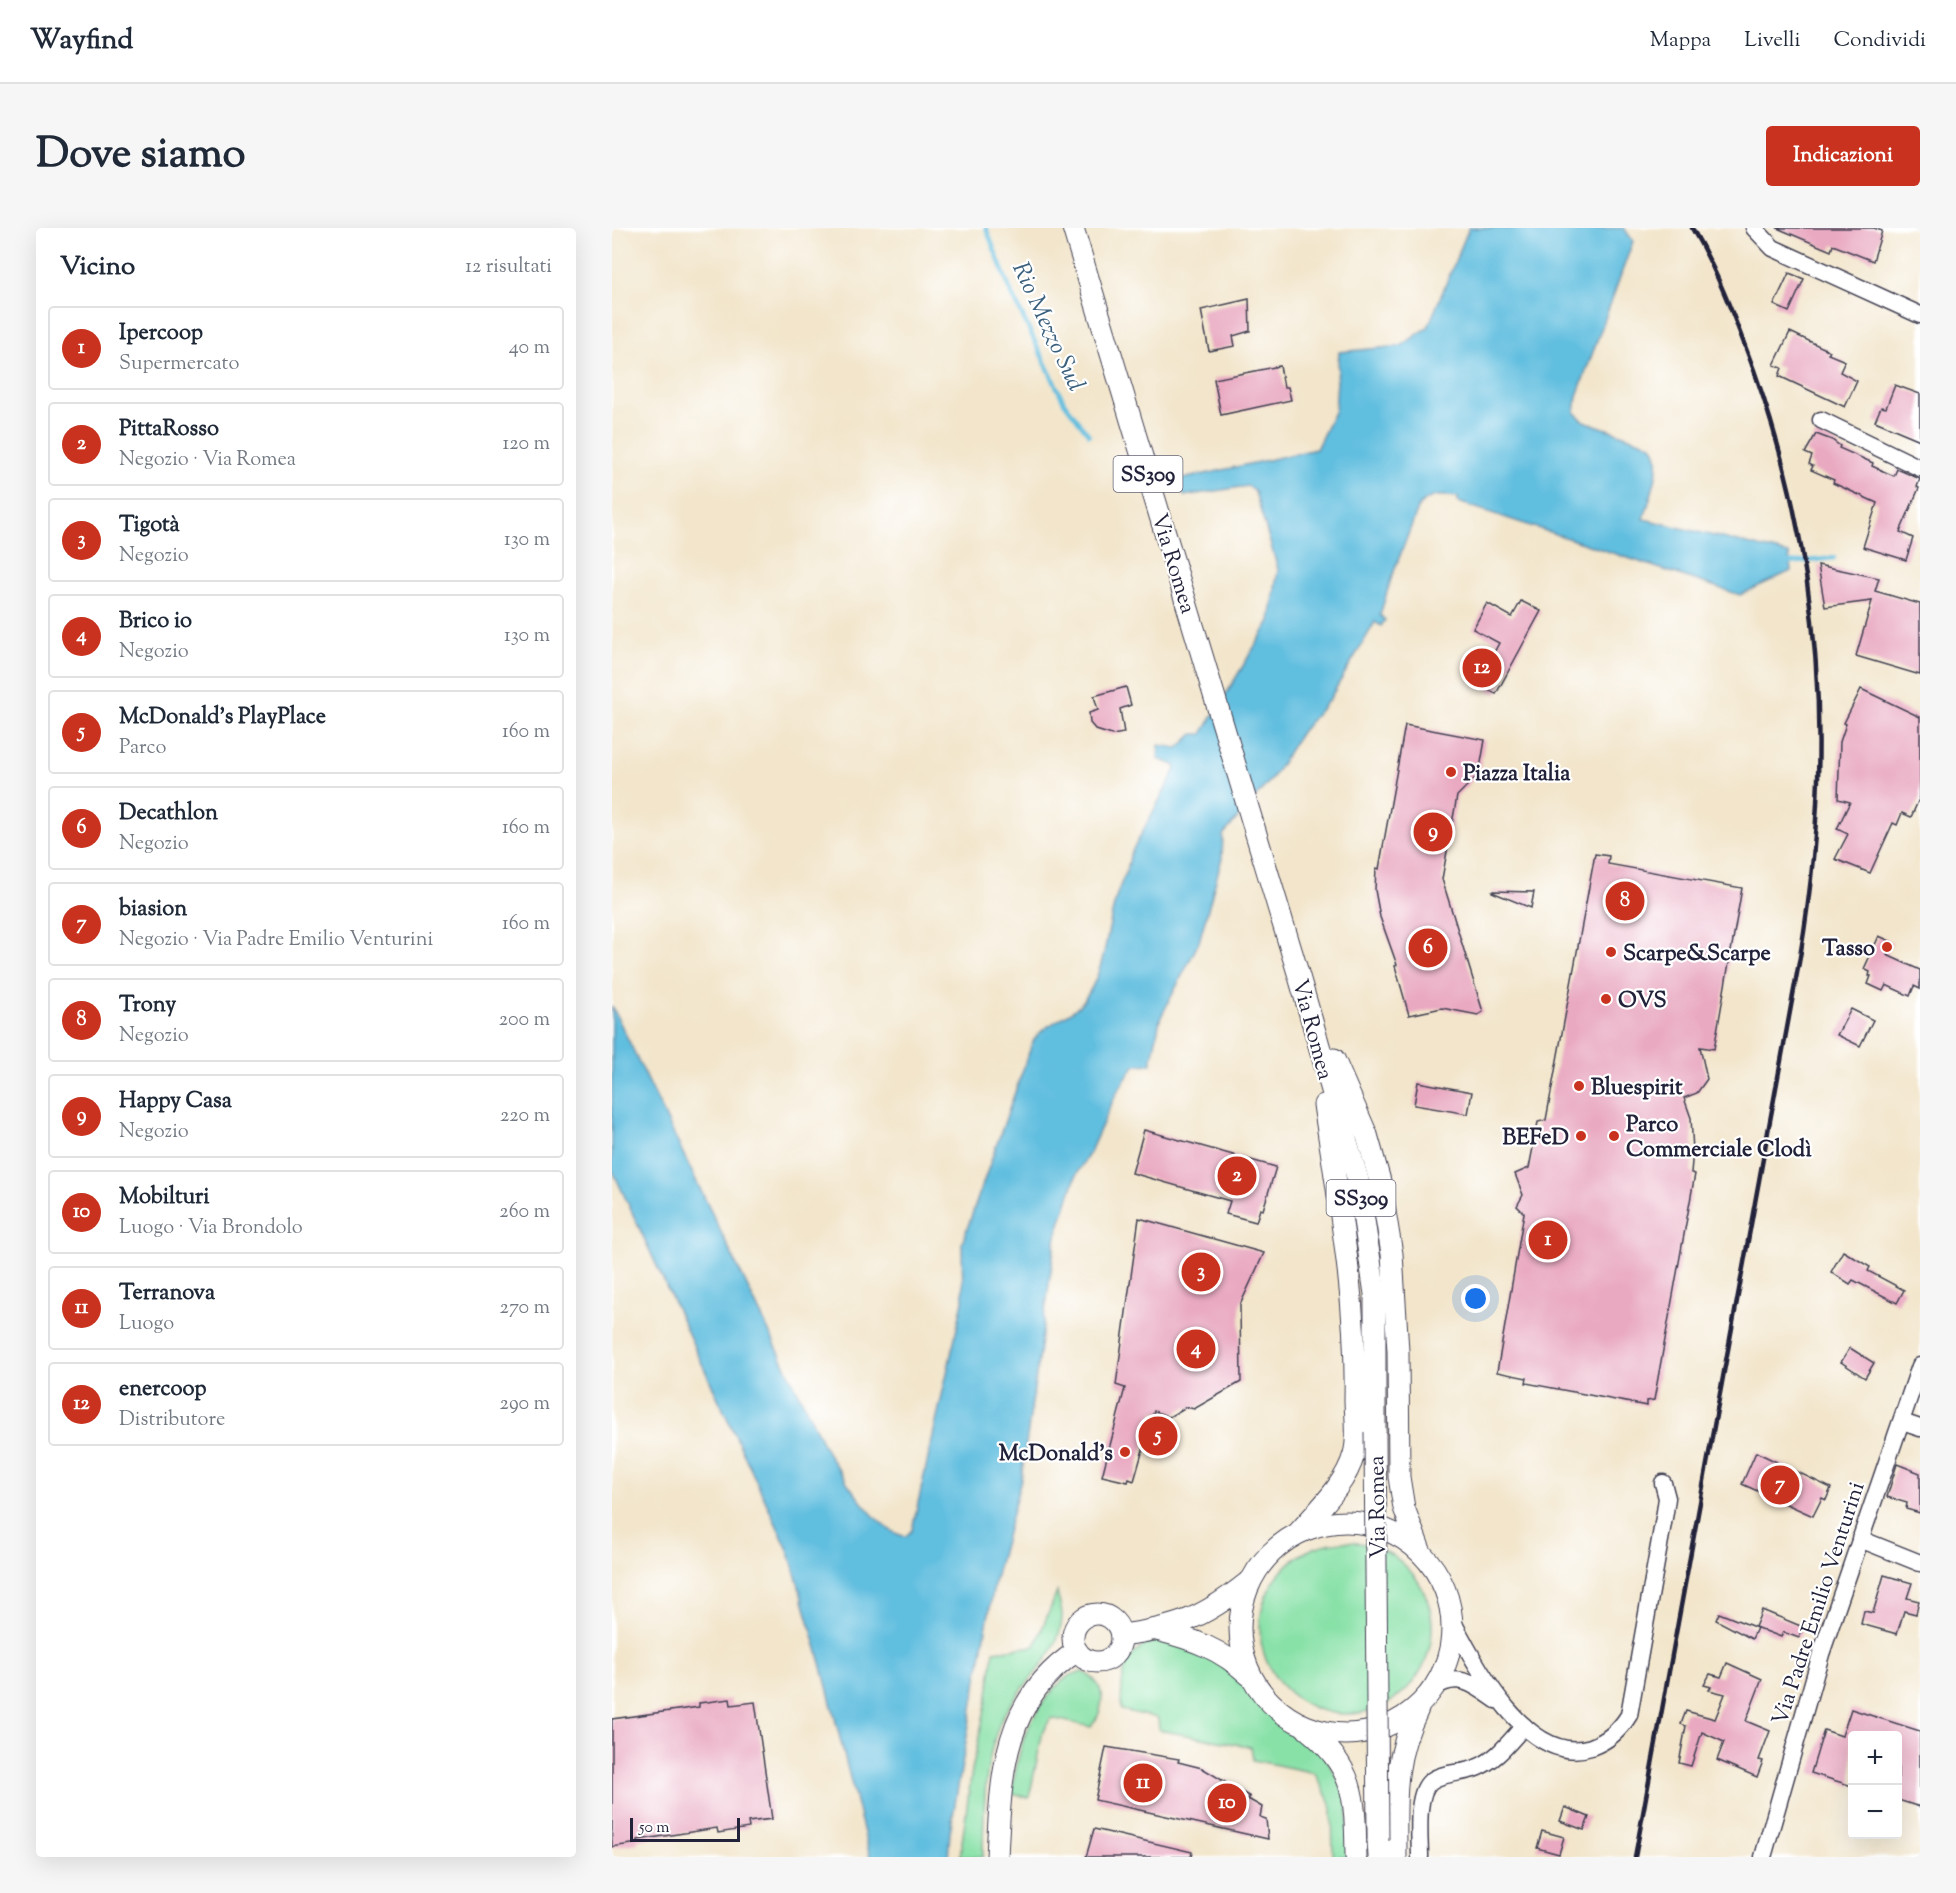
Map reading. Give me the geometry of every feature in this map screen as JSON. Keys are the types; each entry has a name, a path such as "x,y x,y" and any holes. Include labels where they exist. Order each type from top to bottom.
{"main road":[{"name":"Via Romea","path":"1073,228 1298,973 1358,1180 1375,1294 1378,1849"},
{"path":"1120,1635 1156,1630 1196,1619 1219,1606 1247,1583 1275,1548 1299,1532 1335,1489 1354,1454 1356,1360 1347,1248 1324,1106 1300,1024 1298,973"},
{"path":"1298,973 1366,1135 1380,1181 1392,1254 1399,1478 1404,1508 1421,1553"},
{"path":"1299,1532 1331,1523 1364,1523 1395,1534 1421,1553 1437,1573 1447,1595 1452,1620 1449,1656 1434,1688 1420,1705 1404,1737 1397,1774 1396,1857"},
{"path":"1247,1583 1242,1599 1241,1652 1252,1678"},
{"path":"1104,1616 1115,1623 1120,1635 1119,1647 1105,1661 1086,1660 1077,1651 1074,1632 1085,1617 1104,1616"},
{"path":"1156,1630 1198,1641 1217,1650 1252,1678 1271,1701 1335,1755 1349,1779 1354,1796 1356,1857"},
{"path":"997,1857 1002,1773 1012,1735 1027,1702 1043,1678 1056,1664 1077,1651"},
{"path":"1292,1717 1315,1731 1343,1735 1371,1732 1397,1721 1420,1705"}],"street":[{"path":"1754,228 1773,248 1920,315"},
{"path":"1821,420 1920,468"},
{"name":"Via Padre Emilio Venturini","path":"1763,1857 1790,1755 1860,1539 1920,1366"},
{"path":"1902,1422 1920,1428"},
{"path":"1452,1620 1479,1668 1504,1705 1524,1726 1553,1746 1573,1749 1598,1744 1622,1726 1629,1715 1665,1512 1666,1498 1663,1483"},
{"path":"1860,1539 1920,1563"},
{"path":"1434,1688 1443,1681 1457,1678 1469,1681 1504,1705"},
{"path":"1420,1857 1420,1805 1424,1791 1431,1781 1476,1768 1496,1757 1524,1726"}],"green space":[{"path":"1346,1542 1379,1549 1407,1567 1425,1595 1432,1628 1425,1661 1407,1689 1379,1707 1346,1714 1313,1707 1285,1689 1267,1661 1260,1628 1267,1595 1285,1567 1313,1549"},
{"path":"1057,1592 1062,1615 1060,1631 1054,1646 1006,1711 994,1741 985,1790 983,1857 960,1857 972,1770 988,1695 994,1651 1035,1646"},
{"path":"1158,1640 1183,1641 1237,1675 1256,1700 1324,1753 1347,1797 1350,1857 1333,1857 1332,1807 1315,1773 1253,1760 1251,1747 1159,1730 1158,1718 1121,1710 1123,1676 1130,1658 1146,1645"},
{"path":"1083,1672 1096,1683 1102,1696 1096,1719 1091,1727 1051,1718 1043,1731 1029,1798 1012,1794 1020,1751 1030,1724 1045,1700 1061,1682 1071,1675"}],"water":[{"path":"1469,228 1624,228 1633,241 1577,396 1575,413 1584,421 1652,445 1656,452 1657,471 1644,519 1789,554 1791,571 1740,595 1458,502 1458,497 1432,497 1419,506 1380,615 1385,620 1381,626 1375,622 1329,700 1301,732 1273,777 1223,835 1222,858 1199,942 1160,1019 1151,1064 1136,1065 1132,1069 1116,1094 1089,1154 1077,1173 1056,1236 1021,1479 995,1579 950,1832 948,1857 870,1857 821,1663 789,1552 612,1169 612,1006 827,1452 851,1488 873,1515 895,1533 906,1536 912,1530 963,1301 962,1243 1032,1044 1042,1031 1071,1012 1084,1000 1097,976 1116,898 1130,855 1176,769 1174,765 1158,759 1159,745 1178,748 1193,734 1202,734 1270,621 1278,569 1255,492 1248,486 1184,496 1178,480 1316,449 1335,410 1339,352 1401,346 1428,327"}],"building":[{"path":"1777,228 1874,228 1882,231 1873,261 1833,245 1831,251"},
{"path":"1789,273 1804,279 1789,312 1774,305"},
{"path":"1249,299 1250,331 1233,336 1235,346 1209,351 1201,310"},
{"path":"1790,332 1830,351 1828,354 1845,361 1840,372 1857,381 1845,407 1779,376 1782,368 1774,365"},
{"path":"1280,366 1284,387 1288,387 1291,400 1221,415 1214,379"},
{"path":"1895,385 1920,394 1920,440 1875,421 1881,407 1886,408"},
{"path":"1816,434 1832,440 1840,446 1839,448 1873,463 1872,466 1894,476 1897,469 1920,479 1917,487 1919,488 1900,532 1913,538 1906,560 1863,547 1877,503 1811,470 1813,466 1809,464 1812,456 1805,453"},
{"path":"1818,565 1879,578 1875,591 1920,604 1920,675 1856,656 1872,601 1825,607"},
{"path":"1521,601 1541,611 1496,694 1477,684 1499,643 1473,629 1487,603 1512,617"},
{"path":"1126,687 1131,705 1120,709 1124,733 1112,735 1096,730 1090,723 1089,713 1098,710 1094,696"},
{"path":"1861,689 1920,717 1920,797 1911,817 1902,813 1897,825 1893,823 1870,873 1835,859 1848,834 1837,829 1850,802 1838,799 1840,742 1846,724 1844,723"},
{"path":"1405,725 1485,740 1479,774 1457,796 1442,879 1483,1012 1478,1015 1442,1008 1409,1015 1395,966 1397,965 1380,917 1375,890 1376,868 1379,869"},
{"path":"1595,854 1609,856 1608,864 1742,888 1714,1049 1700,1047 1707,1079 1697,1093 1684,1098 1691,1118 1693,1150 1691,1173 1695,1174 1654,1400 1647,1401 1647,1406 1526,1383 1527,1378 1497,1372 1524,1213 1517,1206 1523,1195 1515,1174 1529,1168 1538,1122 1546,1120"},
{"path":"1492,892 1534,892 1531,908"},
{"path":"1879,936 1892,942 1887,955 1920,970 1920,989 1914,986 1910,996 1886,985 1883,991 1868,984 1870,972 1864,969"},
{"path":"1851,1009 1873,1020 1860,1046 1837,1035"},
{"path":"1418,1082 1472,1092 1468,1114 1414,1105"},
{"path":"1144,1130 1276,1167 1263,1210 1260,1209 1256,1222 1226,1214 1230,1201 1132,1173"},
{"path":"1139,1218 1264,1253 1240,1305 1241,1382 1194,1409 1186,1407 1169,1417 1154,1411 1134,1481 1129,1479 1128,1482 1102,1476 1125,1388 1116,1385"},
{"path":"1843,1251 1870,1267 1868,1271 1904,1290 1897,1303 1853,1280 1850,1284 1831,1272"},
{"path":"1850,1348 1874,1363 1865,1378 1841,1362"},
{"path":"1756,1452 1831,1488 1826,1500 1822,1498 1813,1516 1742,1484"},
{"path":"1897,1464 1920,1473 1920,1513 1906,1509 1907,1503 1887,1497"},
{"path":"1884,1575 1912,1583 1907,1598 1919,1601 1916,1614 1904,1611 1897,1634 1861,1624 1864,1611 1873,1613"},
{"path":"1762,1610 1803,1627 1799,1638 1783,1632 1781,1637 1755,1627"},
{"path":"1719,1613 1757,1628 1752,1639 1716,1620"},
{"path":"1727,1663 1762,1679 1746,1721 1770,1731 1759,1760 1763,1761 1757,1777 1717,1760 1724,1742 1702,1732 1691,1766 1679,1763 1686,1726 1681,1724 1686,1711 1715,1719 1725,1694 1709,1690 1711,1687 1704,1685 1710,1674 1721,1677"},
{"path":"730,1699 731,1705 755,1702 772,1819 748,1822 749,1828 718,1833 717,1828 638,1840 638,1843 612,1847 612,1719 699,1707 699,1703"},
{"path":"1851,1709 1920,1731 1920,1807 1902,1801 1902,1731 1848,1731 1848,1785 1811,1773 1824,1730 1842,1736"},
{"path":"1106,1747 1179,1759 1178,1762 1202,1768 1250,1797 1248,1799 1262,1807 1260,1817 1266,1819 1268,1839 1095,1800"},
{"path":"1565,1807 1589,1817 1584,1830 1560,1821"},
{"path":"1094,1829 1192,1852 1191,1857 1086,1857"},
{"path":"1542,1831 1564,1837 1559,1854 1537,1848"}],"waterway":[{"name":"Rio Mezzo Sud","path":"986,228 1011,292 1064,402 1089,435"},
{"path":"1790,563 1834,558"}],"railway":[{"path":"1635,1857 1800,957 1811,881 1817,807 1819,733 1816,660 1808,588 1795,515 1777,443 1754,370 1718,280 1692,228"}],"place":[{"name":"enercoop","path":"1482,668"},
{"name":"Piazza Italia","path":"1451,772"},
{"name":"Happy Casa","path":"1433,832"},
{"name":"Trony","path":"1625,901"},
{"name":"Tasso","path":"1887,947"},
{"name":"Decathlon","path":"1428,948"},
{"name":"Scarpe&Scarpe","path":"1611,952"},
{"name":"OVS","path":"1606,999"},
{"name":"Bluespirit","path":"1579,1086"},
{"name":"BEFeD","path":"1581,1136"},
{"name":"Parco Commerciale Clodì","path":"1614,1136"},
{"name":"PittaRosso","path":"1237,1176"},
{"name":"Ipercoop","path":"1548,1240"},
{"name":"Tigotà","path":"1201,1272"},
{"name":"Brico io","path":"1196,1349"},
{"name":"McDonald's PlayPlace","path":"1158,1436"},
{"name":"McDonald's","path":"1125,1452"},
{"name":"biasion","path":"1780,1485"},
{"name":"Terranova","path":"1143,1783"},
{"name":"Mobilturi","path":"1227,1803"}]}
